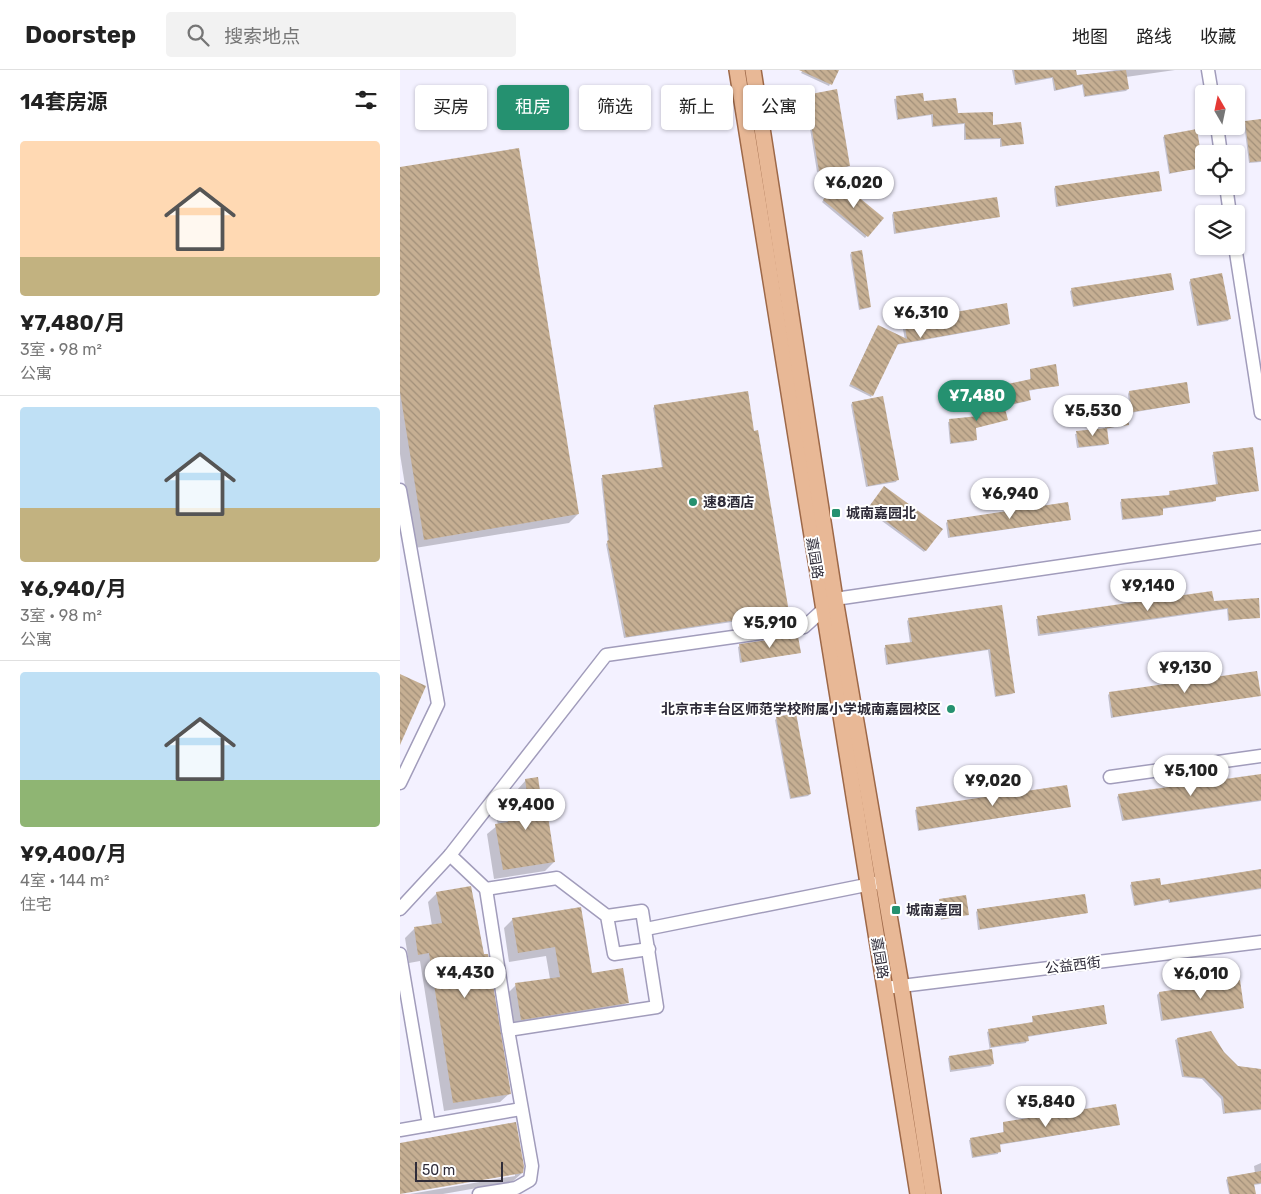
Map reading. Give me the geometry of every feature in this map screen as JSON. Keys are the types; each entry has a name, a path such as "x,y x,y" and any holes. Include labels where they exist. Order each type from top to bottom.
{"main road":[{"name":"嘉园路","path":"737,70 823,610 876,883 901,985 934,1194"},
{"name":"嘉园路","path":"753,70 835,598 876,883 885,988 918,1194"}],"street":[{"path":"1208,70 1210,85"},
{"path":"1236,255 1261,413"},
{"path":"400,490 438,704 400,783"},
{"path":"400,909 450,855 606,655 804,627 835,598 1261,537"},
{"path":"1110,777 1261,756"},
{"path":"450,855 486,889 521,1109 532,1166 530,1180 516,1188 479,1194"},
{"path":"486,889 558,878 607,916 614,954 649,949"},
{"path":"646,929 876,883"},
{"path":"508,1030 657,1007 642,911 607,916"},
{"name":"公益西街","path":"885,988 1261,942"},
{"path":"400,954 429,1125"},
{"path":"400,1130 521,1109"}],"building":[{"path":"799,70 839,70 832,85"},
{"path":"1014,70 1076,70 1077,75 1126,70 1129,89 1085,96 1083,84 1056,90 1053,77 1016,83"},
{"path":"837,89 850,166 819,171 812,130 815,130 815,93"},
{"path":"923,93 924,101 956,98 958,113 993,112 993,125 1021,122 1024,144 1002,146 1001,138 966,139 965,123 933,126 933,114 898,119 896,96"},
{"path":"1261,119 1261,161 1250,162 1245,121"},
{"path":"1195,129 1195,135 1198,135 1199,145 1195,145 1195,169 1170,173 1164,135"},
{"path":"519,148 579,514 424,540 400,392 400,167"},
{"path":"1159,171 1162,191 1058,206 1055,186"},
{"path":"839,181 884,218 868,237 823,200"},
{"path":"997,197 1000,217 896,233 893,212"},
{"path":"862,250 871,307 860,309 851,252"},
{"path":"1171,273 1174,290 1074,306 1071,288"},
{"path":"1222,273 1231,319 1199,325 1190,279"},
{"path":"1007,303 1010,324 898,344 873,396 850,384 878,325 907,339 904,321"},
{"path":"1056,364 1059,386 1029,390 1031,400 1008,405 1003,385 1031,379 1030,369"},
{"path":"1187,382 1190,403 1132,412 1129,391"},
{"path":"748,391 754,431 758,430 789,612 626,637 607,541 609,540 602,475 663,467 654,405"},
{"path":"883,396 899,480 868,486 852,402"},
{"path":"1003,401 1008,420 976,428 977,440 951,443 949,419 979,416 977,407"},
{"path":"1127,410 1129,425 1107,428 1105,413"},
{"path":"1107,428 1109,444 1079,447 1076,431"},
{"path":"1253,447 1259,491 1216,497 1216,501 1163,508 1163,515 1123,519 1121,499 1170,495 1169,491 1218,484 1213,452"},
{"path":"884,486 943,529 926,551 868,508"},
{"path":"1068,502 1071,520 950,537 947,520"},
{"path":"1212,591 1214,601 1259,598 1260,618 1229,620 1228,608 1040,634 1037,616"},
{"path":"1002,605 1015,693 996,696 990,649 888,664 885,645 912,642 908,618"},
{"path":"798,636 801,653 742,662 739,644"},
{"path":"1257,671 1261,696 1113,717 1109,692"},
{"path":"400,674 426,686 400,745"},
{"path":"796,713 811,794 791,798 776,717"},
{"path":"1261,774 1261,800 1124,820 1118,794"},
{"path":"538,777 540,791 544,790 555,862 503,870 495,824 508,822 506,809 517,807 515,795 527,793 525,779"},
{"path":"1067,785 1071,807 919,830 916,807"},
{"path":"1261,869 1261,888 1170,902 1170,899 1135,905 1131,882 1160,878 1161,885"},
{"path":"471,886 484,954 488,954 511,1094 453,1103 429,953 418,955 414,927 442,923 436,892"},
{"path":"1085,894 1088,913 980,929 977,909"},
{"path":"966,895 969,915 943,919 939,899"},
{"path":"581,907 592,973 623,968 629,1003 521,1020 515,983 560,977 555,947 518,953 512,918"},
{"path":"1240,980 1244,1008 1163,1020 1159,992"},
{"path":"1104,1005 1107,1024 1028,1036 1029,1041 991,1047 988,1029 1033,1022 1032,1016"},
{"path":"1211,1031 1224,1052 1238,1066 1261,1069 1261,1109 1225,1113 1223,1097 1204,1078 1184,1076 1177,1038"},
{"path":"992,1049 994,1064 951,1070 949,1056"},
{"path":"1116,1104 1120,1125 1000,1144 1001,1152 973,1157 970,1138 1004,1132 1003,1122"},
{"path":"516,1122 524,1166 523,1173 400,1194 400,1143"},
{"path":"1261,1171 1261,1183 1254,1184 1256,1194 1230,1194 1227,1177"}],"place":[{"name":"速8酒店","path":"693,502"},
{"name":"城南嘉园北","path":"836,513"},
{"name":"北京市丰台区师范学校附属小学城南嘉园校区","path":"951,709"},
{"name":"城南嘉园","path":"896,910"}]}
